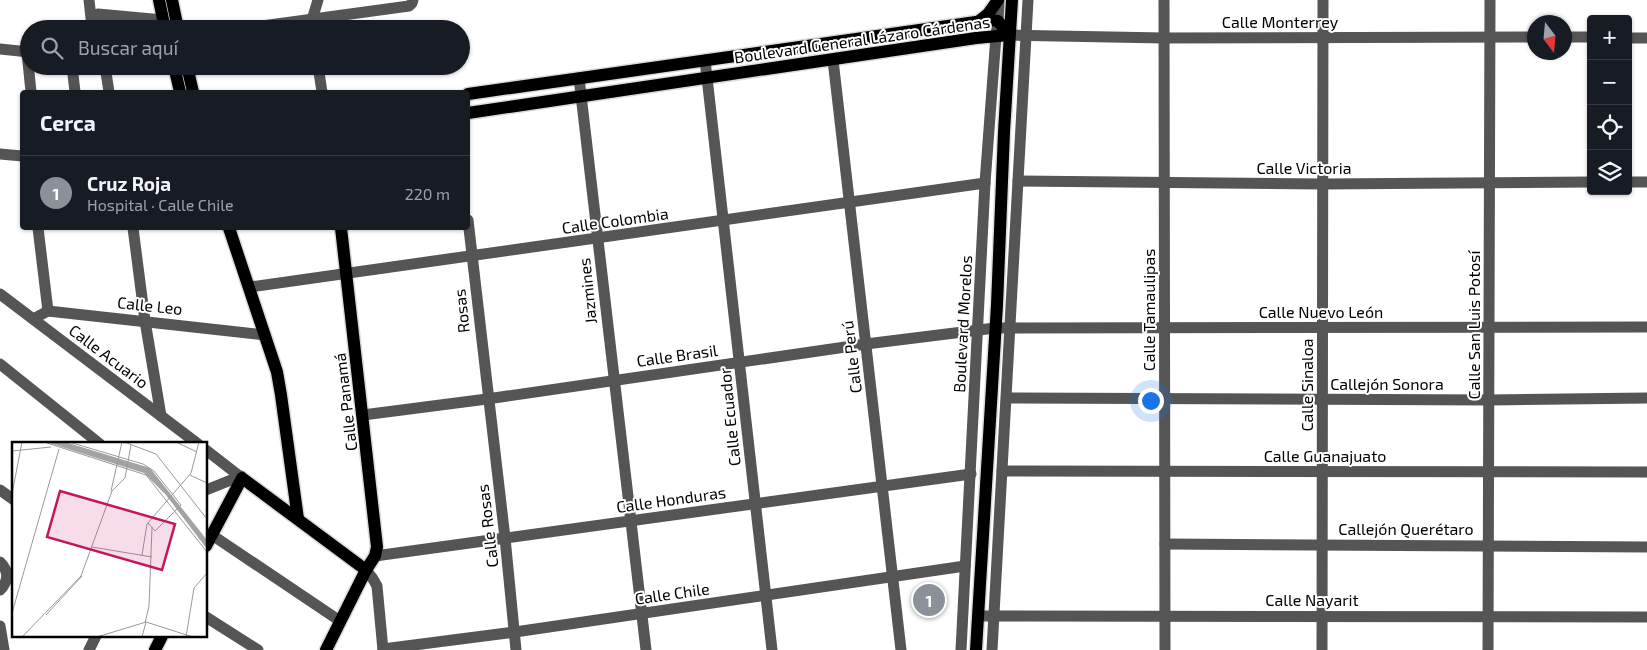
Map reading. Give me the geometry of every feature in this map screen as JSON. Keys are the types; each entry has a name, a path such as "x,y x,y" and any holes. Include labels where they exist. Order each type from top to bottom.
{"main road":[{"path":"158,0 163,20"},
{"path":"172,0 176,20"},
{"path":"977,22 988,14 998,0"},
{"name":"Boulevard Morelos","path":"976,650 1012,0"},
{"name":"Boulevard General Lázaro Cárdenas","path":"470,94 977,22 998,21 1010,35"},
{"name":"Boulevard General Lázaro Cárdenas","path":"470,113 1010,35"},
{"path":"835,59 843,54 869,47 872,44 871,37"},
{"path":"176,75 180,90"},
{"path":"189,75 193,90"},
{"path":"231,230 277,372 282,395 298,519"},
{"name":"Calle Panamá","path":"326,650 366,570 375,556 377,547 341,230"},
{"path":"209,540 242,477 366,570"},
{"path":"155,650 161,638"}],"street":[{"path":"89,0 91,20"},
{"path":"313,20 318,0"},
{"path":"334,20 409,6 413,0"},
{"name":"Boulevard Morelos","path":"960,650 971,474 985,183 998,0"},
{"path":"992,650 1028,0"},
{"name":"Calle Tamaulipas","path":"1164,0 1165,650"},
{"name":"Calle Sinaloa","path":"1322,650 1323,0"},
{"name":"Calle San Luis Potosí","path":"1488,650 1490,0"},
{"path":"99,20 98,14 138,20"},
{"name":"Calle Monterrey","path":"1010,35 1164,38 1527,37"},
{"path":"1572,37 1587,38"},
{"path":"1632,38 1647,38"},
{"path":"0,49 20,51"},
{"name":"Calle Perú","path":"835,59 849,202 901,650"},
{"name":"Calle Ecuador","path":"706,60 772,650"},
{"path":"30,75 31,90"},
{"path":"73,75 75,90"},
{"path":"106,75 109,90"},
{"path":"319,75 322,90"},
{"name":"Jazmines","path":"579,78 646,650"},
{"path":"0,154 20,156"},
{"name":"Calle Victoria","path":"1018,181 1323,184 1587,182"},
{"path":"1632,182 1647,182"},
{"name":"Calle Colombia","path":"250,287 347,275 985,183"},
{"path":"33,319 48,311 38,230"},
{"path":"134,230 145,321 161,416"},
{"name":"Rosas","path":"469,230 487,399"},
{"name":"Calle Acuario","path":"0,294 195,442"},
{"name":"Calle Leo","path":"48,311 264,335"},
{"name":"Calle Nuevo León","path":"995,328 1647,327"},
{"name":"Calle Brasil","path":"363,415 866,344 995,328"},
{"path":"0,364 98,442"},
{"name":"Callejón Sonora","path":"1007,398 1489,400 1647,398"},
{"name":"Calle Rosas","path":"487,399 505,538 516,650"},
{"path":"208,452 242,477"},
{"name":"Calle Guanajuato","path":"1002,471 1647,472"},
{"name":"Calle Honduras","path":"375,556 971,474"},
{"path":"208,489 242,477"},
{"path":"0,490 12,499"},
{"path":"209,540 340,621"},
{"name":"Callejón Querétaro","path":"1165,544 1647,547"},
{"name":"Calle Chile","path":"383,649 515,632 965,566"},
{"path":"0,590 5,585 7,567"},
{"path":"366,570 377,586 383,649"},
{"name":"Calle Nayarit","path":"978,616 1647,616"},
{"path":"208,618 258,650"},
{"path":"0,626 4,650"},
{"path":"89,650 95,638"}],"place":[{"name":"Cruz Roja","path":"929,600"}]}
